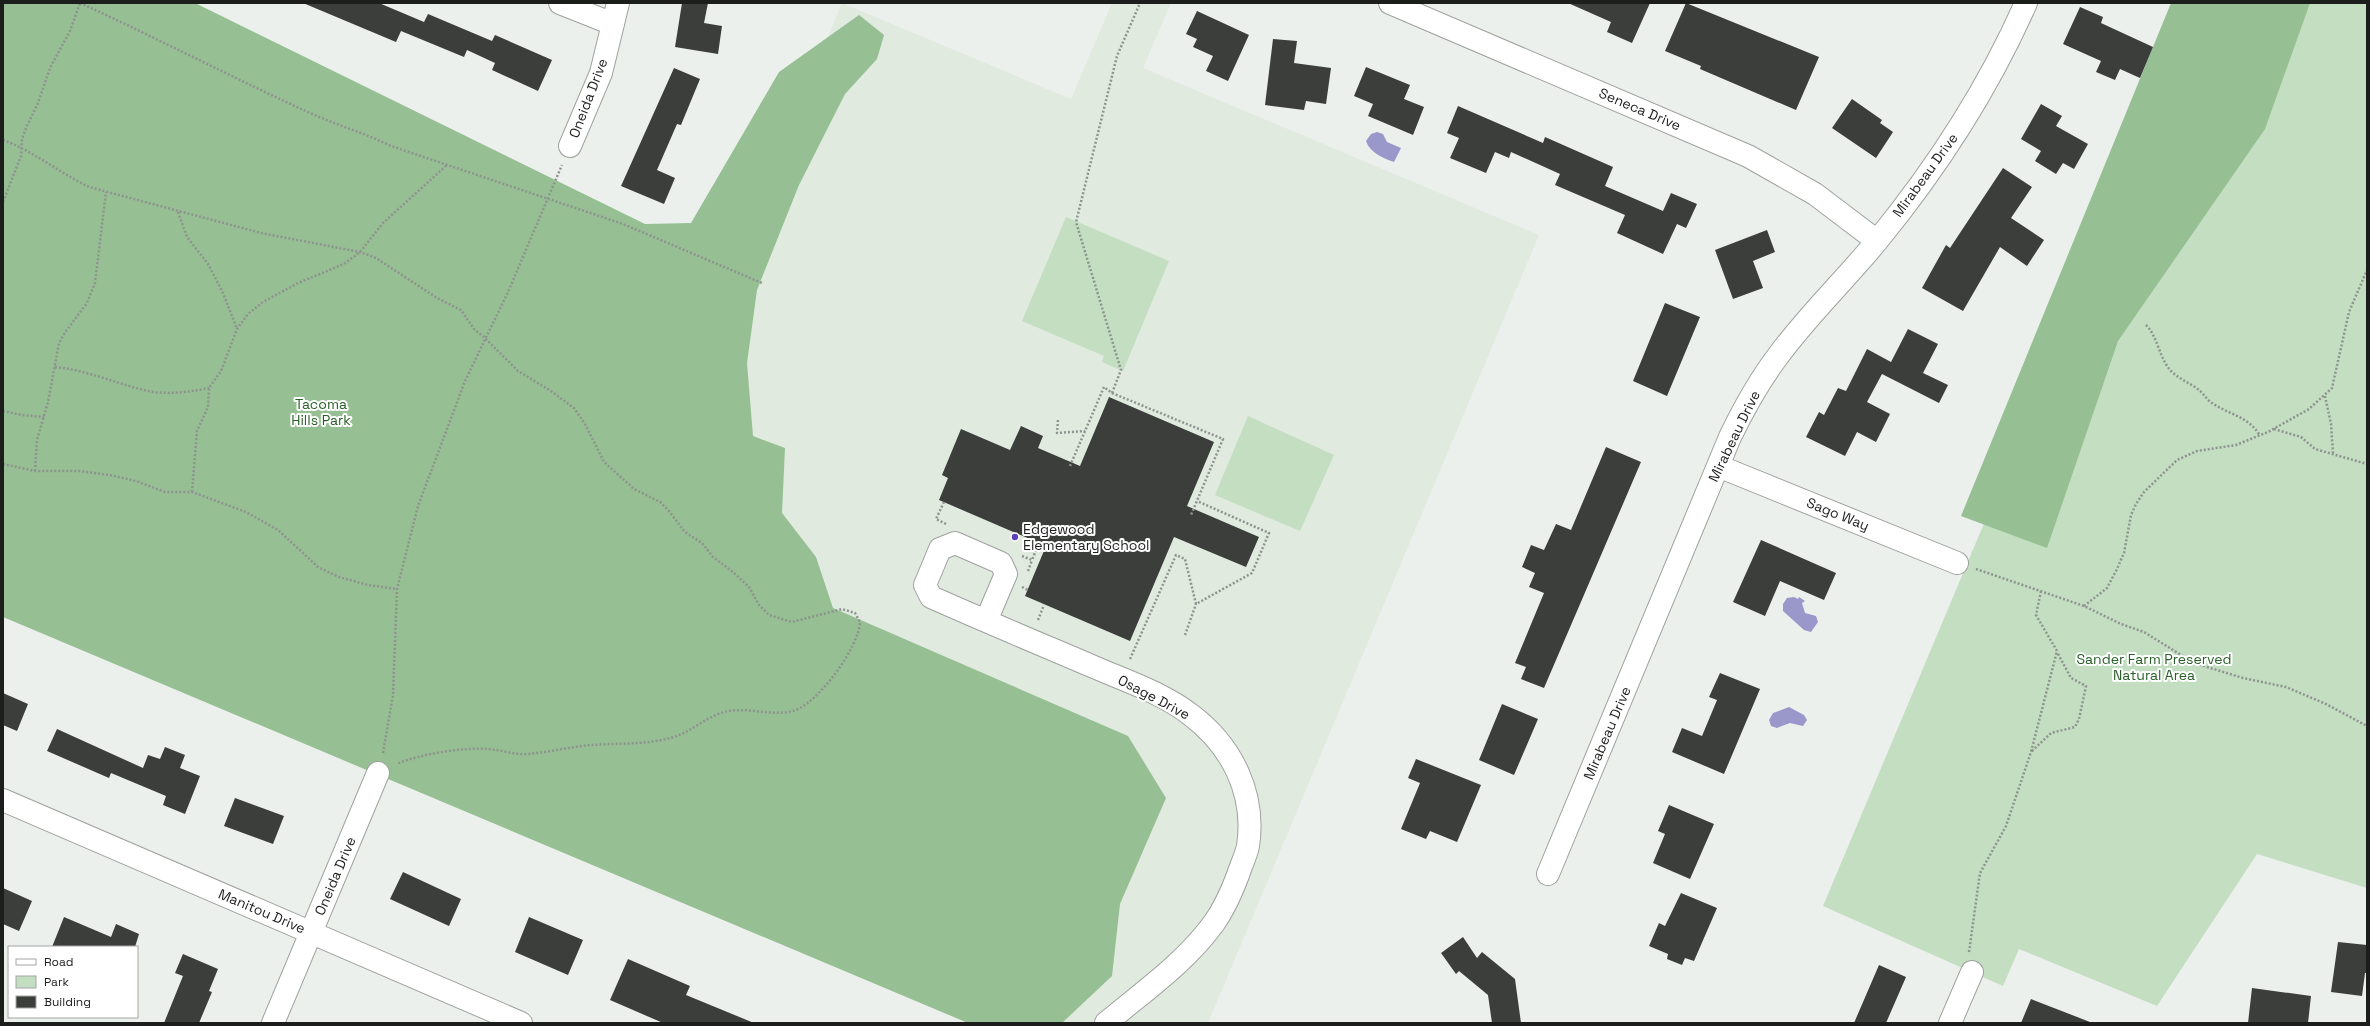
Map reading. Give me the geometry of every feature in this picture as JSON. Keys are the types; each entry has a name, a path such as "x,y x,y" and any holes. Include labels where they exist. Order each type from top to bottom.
{"street":[{"path":"560,3 613,24"},
{"name":"Oneida Drive","path":"570,146 601,72 618,3"},
{"name":"Seneca Drive","path":"1390,3 1748,156 1815,194 1877,241"},
{"name":"Mirabeau Drive","path":"1548,874 1718,466 1745,408 1774,362 1796,333 1877,241 1930,171 1999,59 2026,3"},
{"name":"Sago Way","path":"1718,466 1957,563"},
{"name":"Osage Drive","path":"986,621 1139,686 1191,714 1220,743 1239,772 1245,787 1250,815 1248,847 1232,889 1215,922 1182,961 1106,1023"},
{"name":"Oneida Drive","path":"273,1023 378,773"},
{"name":"Manitou Drive","path":"3,800 521,1023"},
{"path":"1950,1023 1972,972"}],"path":[{"path":"3,202 17,167 22,147 22,139 38,103 50,68 70,31 80,3 165,41 311,113 358,130 391,146 547,200 623,224 762,283"},
{"path":"1112,393 1121,370 1076,222 1117,56 1140,3"},
{"path":"3,140 22,147 70,178 106,192 261,233 360,252 387,264 437,298 461,310 474,329 518,371 551,391 574,408 585,424 604,462 634,489 660,502 685,532 702,543 713,557 733,572 749,587 759,605 769,615 792,622 842,610 851,611 858,617 860,628 838,668 815,699 794,710 768,714 740,710 721,713 670,738 563,748 528,754 489,749 466,750 402,762 378,773"},
{"path":"378,773 393,694 397,589 418,506 443,436 484,337 508,292 570,146"},
{"path":"192,492 197,431 208,407 210,388 221,371 237,329 248,314 263,302 298,283 344,264 360,252 384,223 448,165"},
{"path":"35,471 37,440 44,417 59,343 87,303 95,283 99,257 102,214 106,192"},
{"path":"178,212 187,237 208,264 223,293 237,329"},
{"path":"2084,606 2107,588 2124,553 2131,516 2136,504 2144,492 2177,460 2197,451 2236,445 2260,436 2295,418 2332,388 2349,312 2367,270"},
{"path":"2146,325 2152,331 2155,341 2171,370 2198,390 2212,403 2248,422 2256,429 2260,436"},
{"path":"55,367 90,372 149,391 191,392 210,388"},
{"path":"1070,466 1104,387 1112,393 1223,439 1191,515"},
{"path":"2325,395 2331,424 2333,453"},
{"path":"3,411 22,415 44,417"},
{"path":"1058,420 1057,433 1085,431"},
{"path":"2274,429 2301,437 2315,449 2367,464"},
{"path":"3,464 35,471 79,471 110,475 136,481 165,492 192,492 246,512 278,530 318,567 332,574 368,585 397,589"},
{"path":"1196,604 1252,573 1270,533 1197,501"},
{"path":"1129,663 1176,555 1185,558 1196,604 1185,635"},
{"path":"1957,563 2084,606 2121,624 2144,632 2194,663 2243,678 2286,687 2326,704 2367,726"},
{"path":"2031,752 2051,734 2075,727 2079,719 2086,686 2071,678 2036,615 2040,591"},
{"path":"1036,624 1044,605"},
{"path":"1972,972 1968,959 1980,873 2006,826 2031,752 2057,651"}],"shaded area":[{"name":"Edgewood Elementary School","path":"842,3 1071,99 1112,3 1171,3 1143,68 1539,235 1208,1023 968,1023 498,825"},
{"path":"1377,132 1383,134 1387,142 1401,148 1394,162 1377,154 1368,145 1366,141 1371,134"},
{"path":"1794,597 1798,599 1799,597 1805,601 1802,603 1805,613 1816,616 1818,622 1811,632 1804,630 1783,611 1783,604 1787,598"},
{"path":"1789,707 1804,715 1807,720 1803,726 1790,723 1777,728 1771,726 1769,720 1773,713"}],"green space":[{"name":"Tacoma Hills Park","path":"3,3 195,3 645,224 691,223 779,72 859,15 884,35 877,59 845,94 799,185 757,290 747,363 753,436 785,448 782,513 816,557 833,608 1128,736 1166,798 1120,904 1112,976 1062,1023 968,1023 3,617"},
{"path":"2171,3 2310,3 2265,129 2118,341 2047,548 1961,516"},
{"name":"Sander Farm Preserved Natural Area","path":"2203,3 2367,3 2367,888 2257,854 2157,1006 2019,949 2003,986 1823,906"},
{"path":"1066,217 1169,261 1123,371 1102,362 1104,356 1022,321"},
{"path":"1248,416 1334,455 1300,531 1215,495"}],"building":[{"path":"303,3 379,3 424,22 428,14 492,41 495,35 552,60 538,91 492,70 495,63 467,50 464,57 401,31 396,42"},
{"path":"682,3 708,3 704,23 722,26 718,54 675,47"},
{"path":"1568,3 1650,3 1632,43 1607,32 1611,22"},
{"path":"1686,3 1819,57 1796,110 1700,69 1701,66 1665,51"},
{"path":"2080,7 2103,17 2101,23 2153,47 2140,78 2120,69 2115,80 2096,72 2101,61 2063,44"},
{"path":"1197,11 1249,35 1228,81 1206,71 1213,56 1193,47 1197,39 1186,34"},
{"path":"1273,39 1297,41 1294,63 1331,68 1326,104 1306,101 1304,110 1265,105"},
{"path":"1366,67 1410,85 1404,99 1424,107 1413,135 1368,116 1373,104 1354,96"},
{"path":"674,68 700,79 681,125 677,124 657,170 675,178 664,204 621,186"},
{"path":"1852,99 1882,120 1880,123 1893,132 1876,158 1832,128"},
{"path":"2041,104 2062,116 2056,126 2088,144 2074,169 2063,163 2056,174 2035,161 2041,151 2021,139"},
{"path":"1458,106 1543,143 1545,137 1613,167 1605,186 1663,211 1671,193 1697,204 1686,228 1677,224 1663,254 1617,233 1625,215 1555,185 1560,174 1511,152 1509,158 1495,152 1486,173 1450,158 1459,138 1447,133"},
{"path":"2003,168 2032,187 2011,218 2044,240 2027,266 2000,247 1963,311 1922,288 1946,245 1950,248"},
{"path":"1767,230 1775,252 1753,261 1763,288 1733,299 1715,250"},
{"path":"1665,303 1700,317 1667,396 1633,381"},
{"path":"1908,329 1938,344 1923,373 1948,385 1939,403 1882,374 1867,402 1890,414 1876,442 1857,432 1845,456 1806,437 1819,412 1824,415 1838,388 1846,391 1867,349 1891,362"},
{"path":"1109,397 1214,442 1187,506 1259,537 1246,567 1174,537 1130,641 1025,596 1046,546 939,500 948,478 942,475 961,429 1010,450 1021,426 1043,436 1038,448 1080,466"},
{"path":"1606,447 1641,462 1544,688 1521,679 1526,667 1515,663 1544,593 1529,587 1535,573 1522,567 1531,545 1544,550 1556,524 1571,530"},
{"path":"1761,540 1836,573 1824,600 1780,581 1765,616 1733,602"},
{"path":"1720,673 1760,689 1724,774 1672,752 1682,728 1702,736 1717,700 1709,697"},
{"path":"3,693 28,704 17,731 3,725"},
{"path":"1502,704 1538,719 1514,775 1479,760"},
{"path":"57,729 143,768 148,755 160,759 165,747 185,755 180,768 200,776 185,814 163,805 166,796 111,773 109,778 47,751"},
{"path":"1416,759 1481,785 1457,842 1430,831 1426,839 1401,829 1420,783 1408,778"},
{"path":"235,798 284,816 273,844 224,826"},
{"path":"1669,805 1714,824 1690,879 1653,863 1665,834 1658,831"},
{"path":"403,872 461,899 449,926 390,899"},
{"path":"3,888 32,901 19,931 3,924"},
{"path":"1681,893 1717,908 1694,961 1685,958 1682,965 1667,959 1668,954 1649,946 1659,923 1665,926"},
{"path":"64,917 111,937 116,924 139,934 135,946 52,946"},
{"path":"529,917 583,940 568,975 515,952"},
{"path":"1463,937 1477,958 1482,952 1515,979 1521,1023 1492,1023 1488,995 1459,971 1456,974 1441,953"},
{"path":"2338,942 2367,945 2367,973 2365,973 2362,996 2331,992"},
{"path":"183,954 218,969 209,991 212,992 199,1023 164,1023 183,976 175,973"},
{"path":"628,959 690,986 686,995 754,1023 663,1023 610,1000"},
{"path":"1879,965 1906,977 1886,1023 1854,1023"},
{"path":"2252,988 2311,996 2308,1023 2248,1023"},
{"path":"2031,999 2090,1022 2090,1023 2021,1023"}],"place":[{"name":"Edgewood Elementary School","path":"1015,537"}]}
